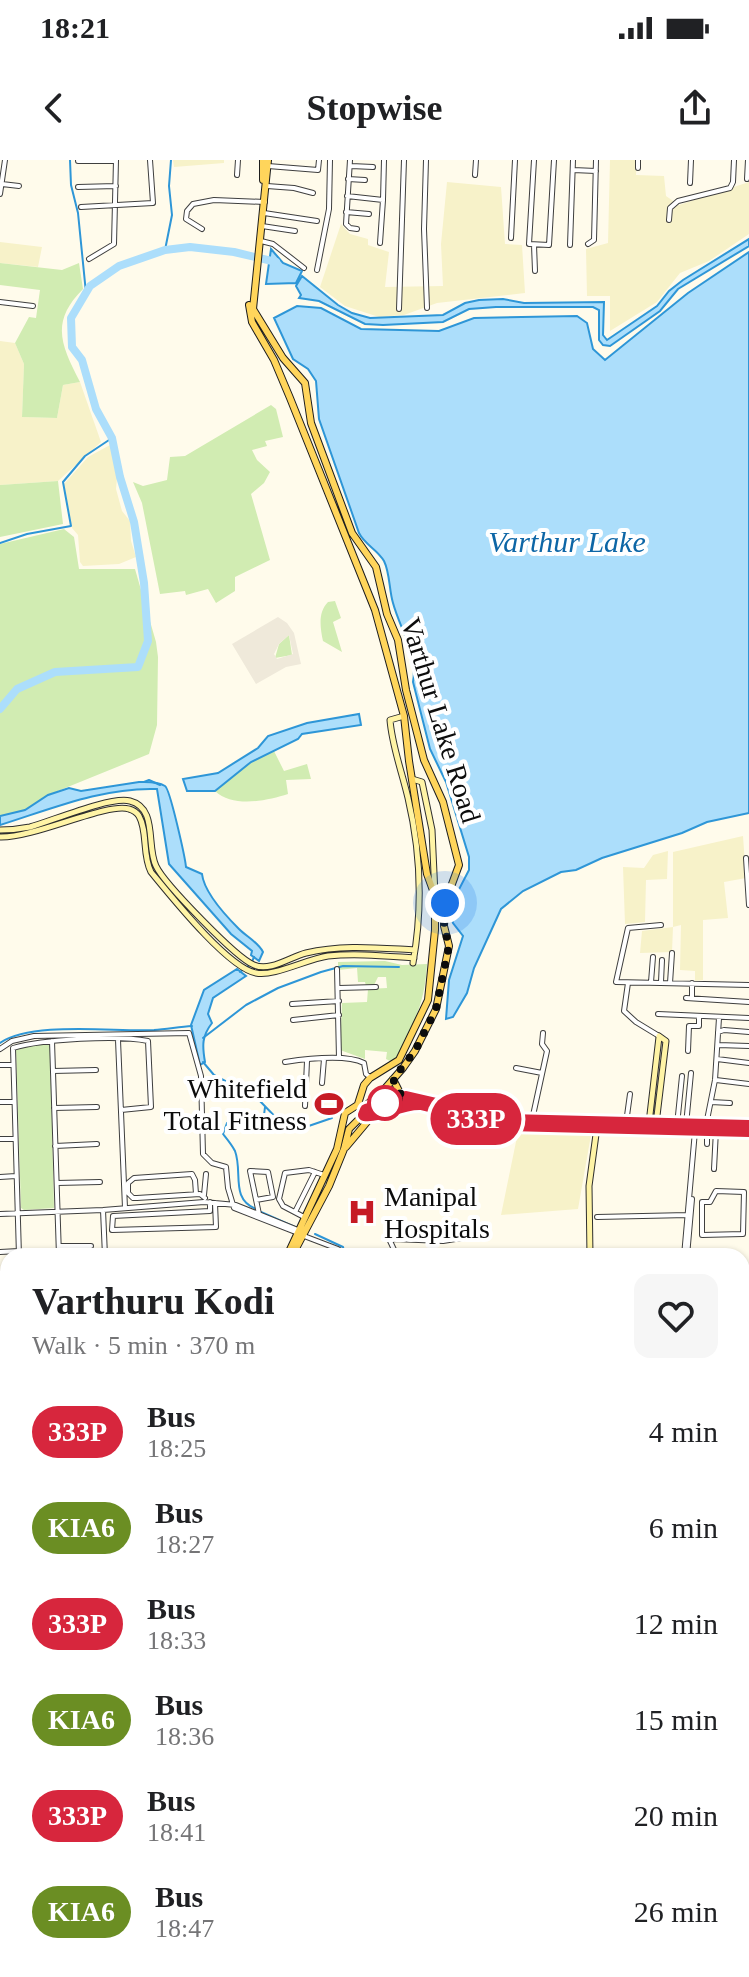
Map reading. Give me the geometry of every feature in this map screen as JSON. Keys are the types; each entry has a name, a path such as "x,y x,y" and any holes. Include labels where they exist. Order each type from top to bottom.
{"main road":[{"path":"251,306 264,213 266,162"},
{"name":"Varthur Lake Road","path":"251,306 375,610 404,716 423,875 435,896 431,990 393,1079 363,1110"},
{"name":"Varthur Lake Road","path":"251,306 283,358 305,383 311,423 352,533 376,567 387,614 398,640 406,690 424,760 443,802 458,856 458,871 445,903 444,926 449,946 436,1009 415,1051 402,1062 370,1078"},
{"path":"294,1248 363,1110 364,1085 370,1078"},
{"path":"393,1079 401,1095 406,1097 495,1118 749,1129"},
{"path":"344,1149 349,1129 363,1110 406,1097"},
{"path":"301,1233 337,1149 345,1113 421,1104 506,1125 721,1129"}],"street":[{"path":"0,194 5,160"},
{"path":"81,207 153,203 150,160"},
{"path":"237,175 238,160"},
{"path":"266,162 318,170 319,160"},
{"path":"317,270 328,219 330,160"},
{"path":"380,243 384,160"},
{"path":"399,309 404,160"},
{"path":"426,160 424,229 427,308"},
{"path":"475,175 476,160"},
{"path":"511,238 515,160"},
{"path":"534,160 529,242 534,245 551,245 554,160"},
{"path":"570,245 573,160"},
{"path":"588,244 594,240 596,160"},
{"path":"638,160 638,168"},
{"path":"690,183 691,160"},
{"path":"669,220 670,208 678,201 730,188 734,160"},
{"path":"747,179 748,160"},
{"path":"78,161 116,161 114,244 89,259"},
{"path":"357,229 346,224 350,163 373,167"},
{"path":"573,170 596,171"},
{"path":"348,179 365,180"},
{"path":"1,184 19,186"},
{"path":"78,187 116,186"},
{"path":"266,188 294,188 313,193"},
{"path":"347,196 383,200"},
{"path":"202,229 186,219 187,211 193,204 214,200 265,202"},
{"path":"346,212 369,214"},
{"path":"264,213 317,221"},
{"path":"260,239 295,231"},
{"path":"260,239 281,248 304,268"},
{"path":"534,245 535,271"},
{"path":"0,302 33,306"},
{"path":"0,830 44,826 125,808 134,811 140,820 151,872 252,972 268,974 305,961 344,955 413,961 423,875 390,725 390,720 404,716"},
{"name":"Varthur Lake Road","path":"412,779 422,782 432,830 437,887 435,896"},
{"path":"0,837 21,836 44,826"},
{"path":"746,858 749,905"},
{"path":"661,925 628,928 616,982 749,985"},
{"path":"242,962 271,966 315,951 343,947 415,950"},
{"path":"343,947 344,955"},
{"path":"670,983 672,953"},
{"path":"651,983 653,957"},
{"path":"661,983 662,960"},
{"path":"337,969 339,1058"},
{"path":"628,983 624,1011 659,1036 652,1124"},
{"path":"692,983 689,998 749,1002"},
{"path":"339,988 376,987"},
{"path":"292,1004 339,1001"},
{"path":"658,1014 749,1018"},
{"path":"293,1020 339,1015"},
{"path":"688,1051 689,1026 699,1026 699,1016"},
{"path":"707,1144 706,1129 715,1080 719,1018"},
{"path":"718,1032 749,1032"},
{"path":"0,1049 12,1041 34,1036 189,1033 201,1076 203,1154 212,1163 226,1167 234,1208 301,1233"},
{"path":"532,1120 547,1051 542,1044 543,1033"},
{"path":"118,1040 125,1208"},
{"path":"52,1041 59,1246 91,1246"},
{"path":"19,1248 13,1048 52,1041 148,1041 151,1107 121,1110"},
{"path":"718,1045 749,1046"},
{"path":"285,1062 339,1058 364,1063 370,1078"},
{"path":"322,1083 324,1059"},
{"path":"717,1059 749,1063"},
{"path":"305,1106 307,1061"},
{"path":"0,1065 13,1065"},
{"path":"516,1068 542,1073"},
{"path":"53,1071 96,1070"},
{"path":"686,1125 691,1073"},
{"path":"677,1125 682,1076"},
{"path":"715,1080 749,1084"},
{"path":"626,1123 630,1094"},
{"path":"0,1102 14,1102"},
{"path":"711,1102 730,1103"},
{"path":"54,1108 97,1107"},
{"path":"590,1248 589,1186 597,1127"},
{"path":"687,1248 696,1127"},
{"path":"714,1169 721,1129"},
{"path":"0,1139 15,1139"},
{"path":"55,1146 97,1144"},
{"path":"306,1219 283,1206 279,1199 285,1173 294,1170 326,1176"},
{"path":"256,1200 273,1196 268,1172 250,1171 256,1200 259,1214"},
{"path":"295,1212 315,1172"},
{"path":"196,1194 192,1174 134,1178 128,1183 128,1193 133,1198 200,1194 213,1211 216,1227 112,1230 113,1216 213,1211"},
{"path":"206,1174 208,1201"},
{"path":"0,1177 16,1176"},
{"path":"57,1183 100,1182"},
{"path":"716,1191 744,1192 743,1234 705,1237 700,1231 701,1218 702,1202 710,1202 716,1191"},
{"path":"0,1214 103,1210 208,1201 259,1214 332,1248"},
{"path":"103,1210 105,1248"},
{"path":"597,1217 701,1218"},
{"path":"391,1248 390,1241 394,1239 443,1241 474,1236"}],"shaded area":[{"path":"173,160 224,160 224,163 174,167"},
{"path":"610,160 637,160 636,175 664,176 666,196 679,205 749,182 749,234 709,261 680,273 657,302 610,331 610,296 587,296 586,249 608,243"},
{"path":"447,182 501,187 505,244 522,245 525,293 437,303 404,315 379,317 345,306 320,287 341,224 350,234 368,239 368,245 389,252 385,287 443,286 441,244"},
{"path":"0,242 42,247 38,267 0,263"},
{"path":"0,341 15,343 24,364 22,417 57,418 63,385 80,382 101,442 58,481 0,485"},
{"path":"110,445 117,478 116,489 122,511 130,521 136,557 119,564 83,566 64,484 88,457"},
{"path":"278,617 294,633 301,664 286,667 256,684 232,644","holes":["289,635 293,654 277,659 274,654"]},
{"path":"743,836 746,878 724,882 728,918 703,920 703,980 695,981 695,971 680,970 681,925 673,927 673,852"},
{"path":"668,851 667,879 646,880 645,922 625,924 623,867 644,868 653,855"},
{"path":"673,927 672,952 640,953 642,931"},
{"path":"518,1132 591,1135 578,1209 501,1215"}],"green space":[{"path":"0,263 62,270 79,263 83,289 66,312 62,334 80,382 63,385 57,418 22,417 24,364 15,343 29,317 36,318 40,290 0,285"},
{"path":"271,405 276,409 283,437 265,441 267,446 252,450 257,460 270,472 264,483 251,494 270,560 235,577 235,591 216,603 208,589 186,595 185,591 160,594 142,503 133,482 143,486 167,480 170,457 185,456"},
{"path":"58,481 63,524 0,537 0,485"},
{"path":"64,529 74,537 79,569 135,569 156,642 157,725 149,754 48,795 25,810 0,816 0,544"},
{"path":"335,601 341,618 333,622 342,652 323,641 321,630 323,610 328,602"},
{"path":"289,635 292,655 275,658 279,644"},
{"path":"274,751 284,771 307,764 311,779 286,780 288,794 260,801 231,800 215,791 251,762"},
{"path":"385,961 402,965 427,964 420,1004 394,1063 386,1059 387,1052 365,1050 365,1059 340,1050 342,1003 367,1002 368,989 387,988 386,977 378,977 374,985 366,986 365,982 358,982 357,968 338,970 338,962"},
{"path":"50,1045 54,1208 24,1210 21,1208 16,1048"},
{"path":"456,1125 481,1132 478,1145 452,1139"}],"water":[{"path":"749,239 749,246 678,289 660,311 610,346 603,345 599,340 599,310 593,307 469,309 443,322 365,324 319,301 299,298 301,295 296,286 302,276 338,305 370,318 443,315 465,303 479,300 604,302 603,335 607,340 657,306 683,280"},
{"path":"271,249 283,263 302,271 296,283 266,284"},
{"name":"Varthur Lake","path":"749,252 749,813 707,822 576,870 561,872 523,891 501,909 474,968 467,993 453,1017 446,1019 449,980 463,936 451,915 455,897 469,870 469,857 446,782 430,749 413,682 411,652 393,603 386,566 359,533 319,419 316,381 308,369 293,359 274,318 297,306 321,308 361,329 439,331 474,318 577,316 587,323 593,349 605,360 688,293"},
{"path":"359,714 361,725 302,734 298,739 251,762 215,791 187,791 183,779 218,773 258,748 268,736 307,723"},
{"path":"139,782 165,786 174,810 186,867 202,874 211,896 222,911 261,948 263,952 259,961 169,864 157,789 97,795 0,825 0,816 25,810 48,795 69,788 81,791"},
{"path":"237,969 246,976 213,998 208,1014 212,1023 204,1041 205,1062 200,1065 191,1025 204,990"}],"waterway":[{"path":"70,160 86,293"},
{"path":"165,250 172,215 169,186 171,160"},
{"path":"0,709 17,689 55,672 138,667 148,641 144,583 134,522 112,438 96,409 82,360 72,347 71,318 90,286 119,266 165,250 190,247 234,252 276,262"},
{"path":"0,543 27,534 71,526 63,482 85,456 112,438"},
{"path":"144,782 149,780 160,785"},
{"path":"240,972 251,964 254,957"},
{"path":"203,1038 246,1005 278,988 321,972 343,966 399,967"},
{"path":"0,1043 14,1036 52,1030 154,1030 192,1026"},
{"path":"203,1062 214,1075 257,1098 288,1130 332,1118"},
{"path":"256,1209 243,1199 235,1151 223,1134 227,1123 244,1117 260,1118 264,1115 265,1107"},
{"path":"261,1212 295,1227"},
{"path":"315,1234 343,1248"}],"bus line":[{"name":"333P","path":"749,1126 506,1120 406,1097 366,1110 364,1115 375,1115 408,1104 421,1104 506,1125 749,1131"}],"place":[{"name":"Whitefield Total Fitness","path":"329,1104"},
{"name":"Manipal Hospitals","path":"362,1212"}],"route":[{"path":"385,1103 406,1097 401,1095 393,1079 415,1051 436,1009 449,946 444,926 445,903"}]}
